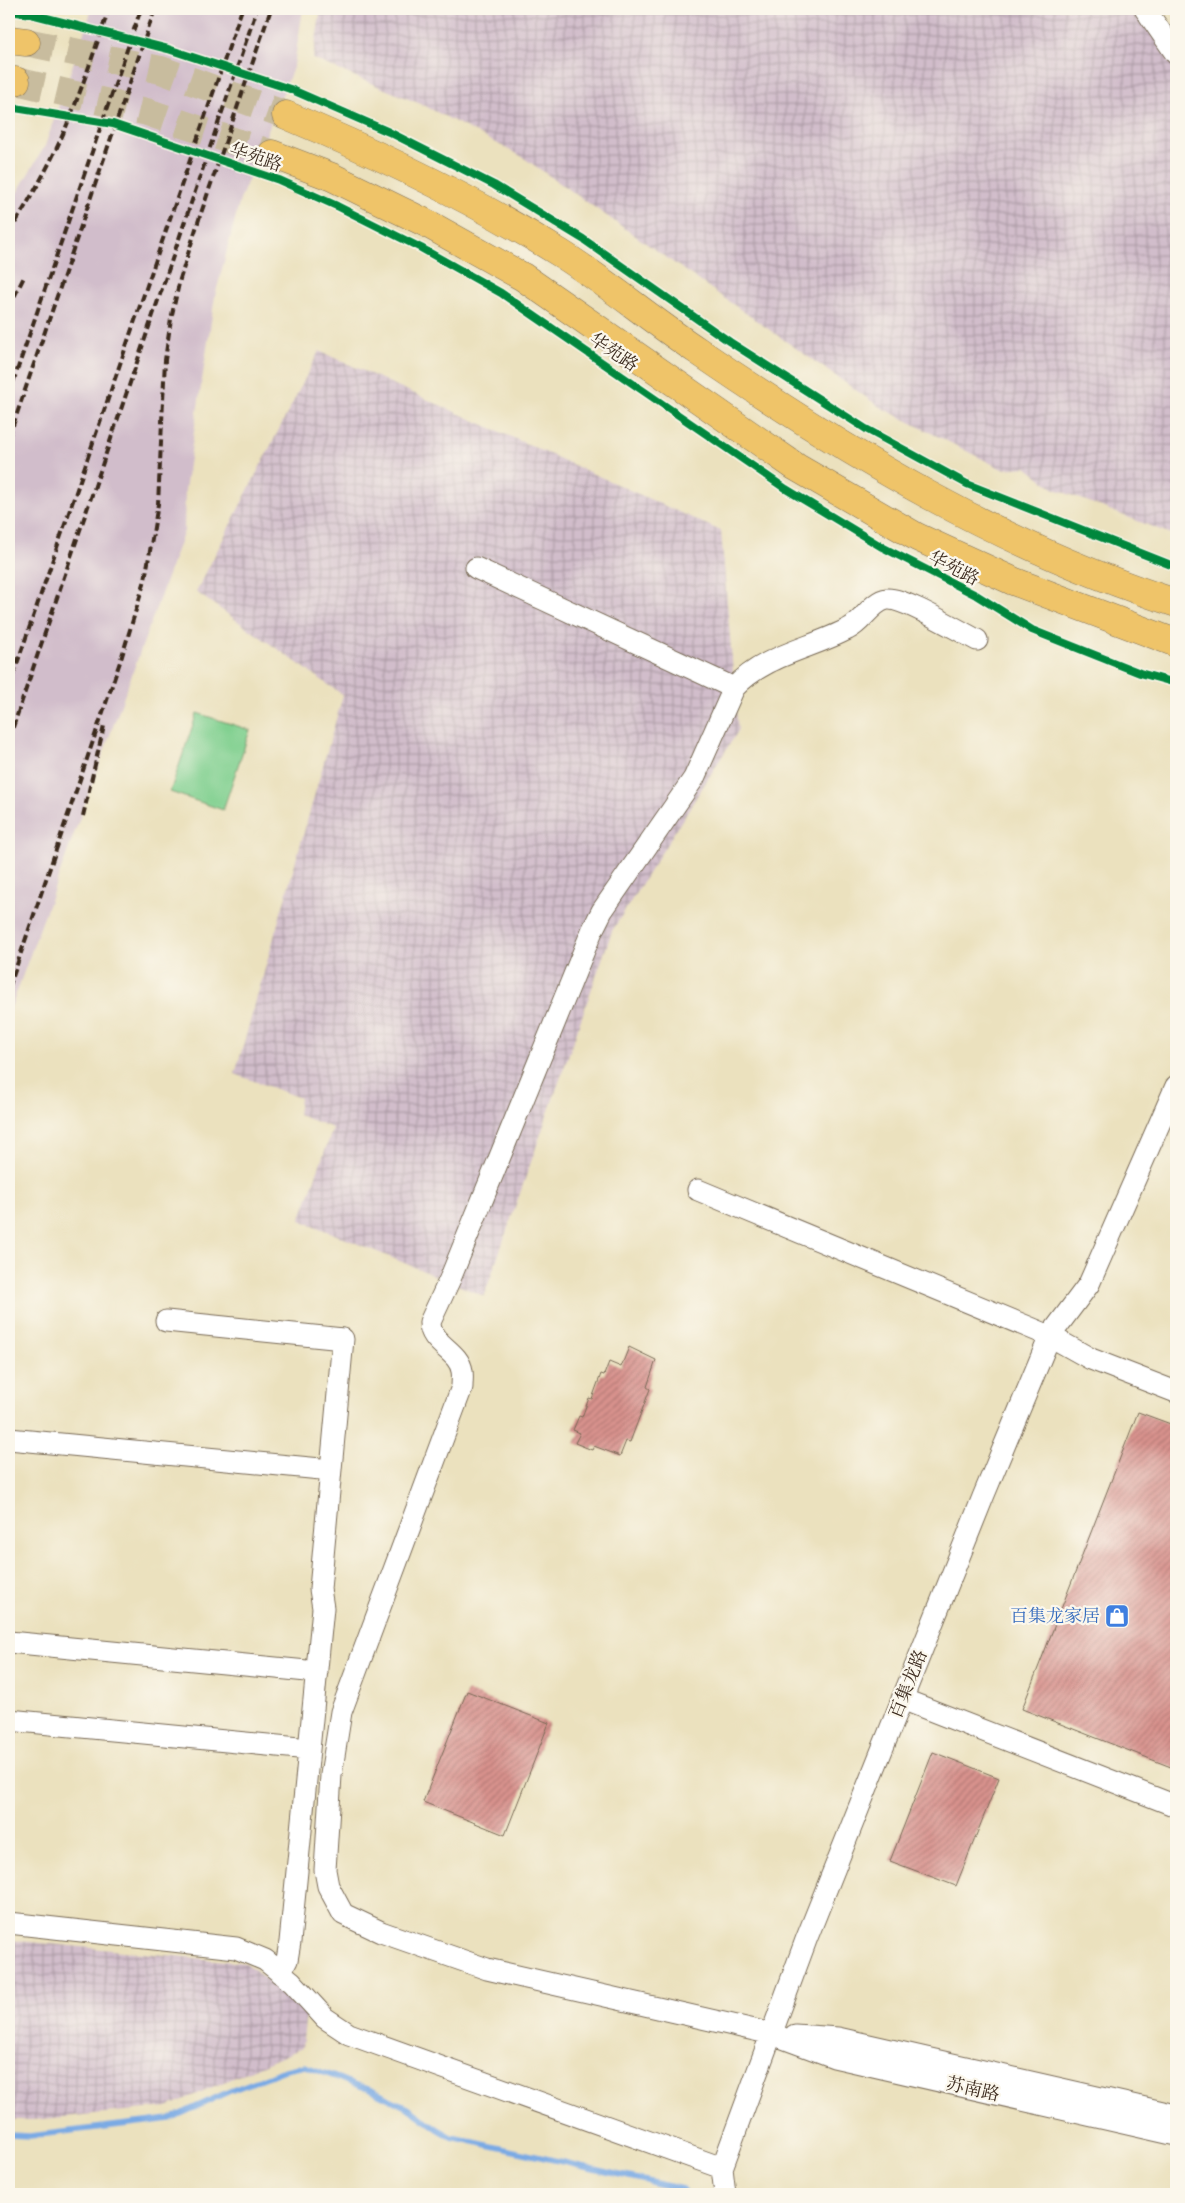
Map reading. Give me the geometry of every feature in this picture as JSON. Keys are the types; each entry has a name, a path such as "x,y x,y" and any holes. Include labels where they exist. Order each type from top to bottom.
{"main road":[{"path":"286,115 350,142 450,190 562,254 698,352 822,432 940,501 1036,549 1136,590 1176,604"},
{"name":"华苑路","path":"272,154 332,177 428,224 523,277 796,467 916,536 1013,581 1176,642"}],"street":[{"path":"1144,9 1176,54"},
{"path":"476,568 734,688"},
{"path":"725,2194 722,2168 772,2034 487,1969 381,1932 344,1914 328,1886 325,1870 331,1775 341,1712 462,1387 460,1364 451,1352 434,1336 430,1330 430,1322 450,1279 592,931 602,911 694,778 734,688 744,677 762,664 850,628 879,602 886,599 901,601 977,640"},
{"name":"百集龙路","path":"772,2034 806,1940 983,1497 1050,1336 1089,1284 1176,1086"},
{"path":"698,1190 1050,1336 1091,1359 1176,1392"},
{"path":"166,1321 343,1339 320,1589 323,1608 317,1672 290,1942 287,1960 280,1973"},
{"path":"9,1439 331,1470"},
{"path":"9,1642 317,1672"},
{"path":"902,1699 1176,1806"},
{"path":"9,1720 309,1749"},
{"path":"9,1923 236,1948 265,1960 292,1982 324,2018 349,2034 722,2168"},
{"name":"苏南路","path":"772,2034 838,2038 1176,2115"},
{"name":"苏南路","path":"772,2034 834,2057 1176,2135"}],"shaded area":[{"path":"92,9 303,9 294,65 240,200 215,296 185,490 184,531 9,1013 9,206 45,146"},
{"path":"321,9 1143,9 1176,52 1176,536 1053,488 1026,467 1002,469 880,407 521,156 423,105 313,59"},
{"path":"319,351 721,531 738,731 612,931 484,1296 300,1220 333,1128 298,1115 300,1098 235,1074 343,695 196,592"},
{"path":"9,1940 246,1963 306,2013 302,2048 167,2107 33,2120 9,2120"}],"green space":[{"path":"197,713 250,730 223,810 170,792"}],"building":[{"path":"629,1347 656,1360 647,1387 650,1389 630,1442 626,1441 620,1456 594,1446 592,1450 575,1443 580,1433 573,1430 579,1416 582,1417 589,1398 592,1399 601,1374 604,1375 609,1362 621,1367"},
{"name":"百集龙家居","path":"1138,1412 1176,1426 1176,1769 1022,1709"},
{"path":"467,1691 549,1723 505,1835 423,1802"},
{"path":"933,1752 999,1778 956,1886 890,1861"}],"waterway":[{"path":"9,2135 30,2136 170,2119 230,2091 285,2070 305,2066 371,2090 408,2108 452,2137 682,2189 686,2194"}],"tunnel":[{"path":"26,42 161,70 286,115"},
{"path":"16,81 147,112 272,154"}],"railway":[{"path":"9,233 36,189 59,143 109,9"},
{"path":"9,394 141,9"},
{"path":"9,437 155,9"},
{"path":"9,687 242,9"},
{"path":"9,739 257,9"},
{"path":"9,988 122,656 145,580 158,504 165,360 171,319 180,279 200,216 271,9"},
{"path":"9,307 24,277"},
{"path":"83,816 104,726"}],"cycle path":[{"path":"9,11 31,14 168,49 290,89 389,132 494,185 583,239 730,342 866,429 967,484 1176,567"},
{"path":"9,107 113,124 279,180 337,206 421,248 501,293 786,489 882,547 976,595 1032,630 1140,673 1176,683"}],"place":[{"name":"百集龙家居","path":"1117,1616"}]}
